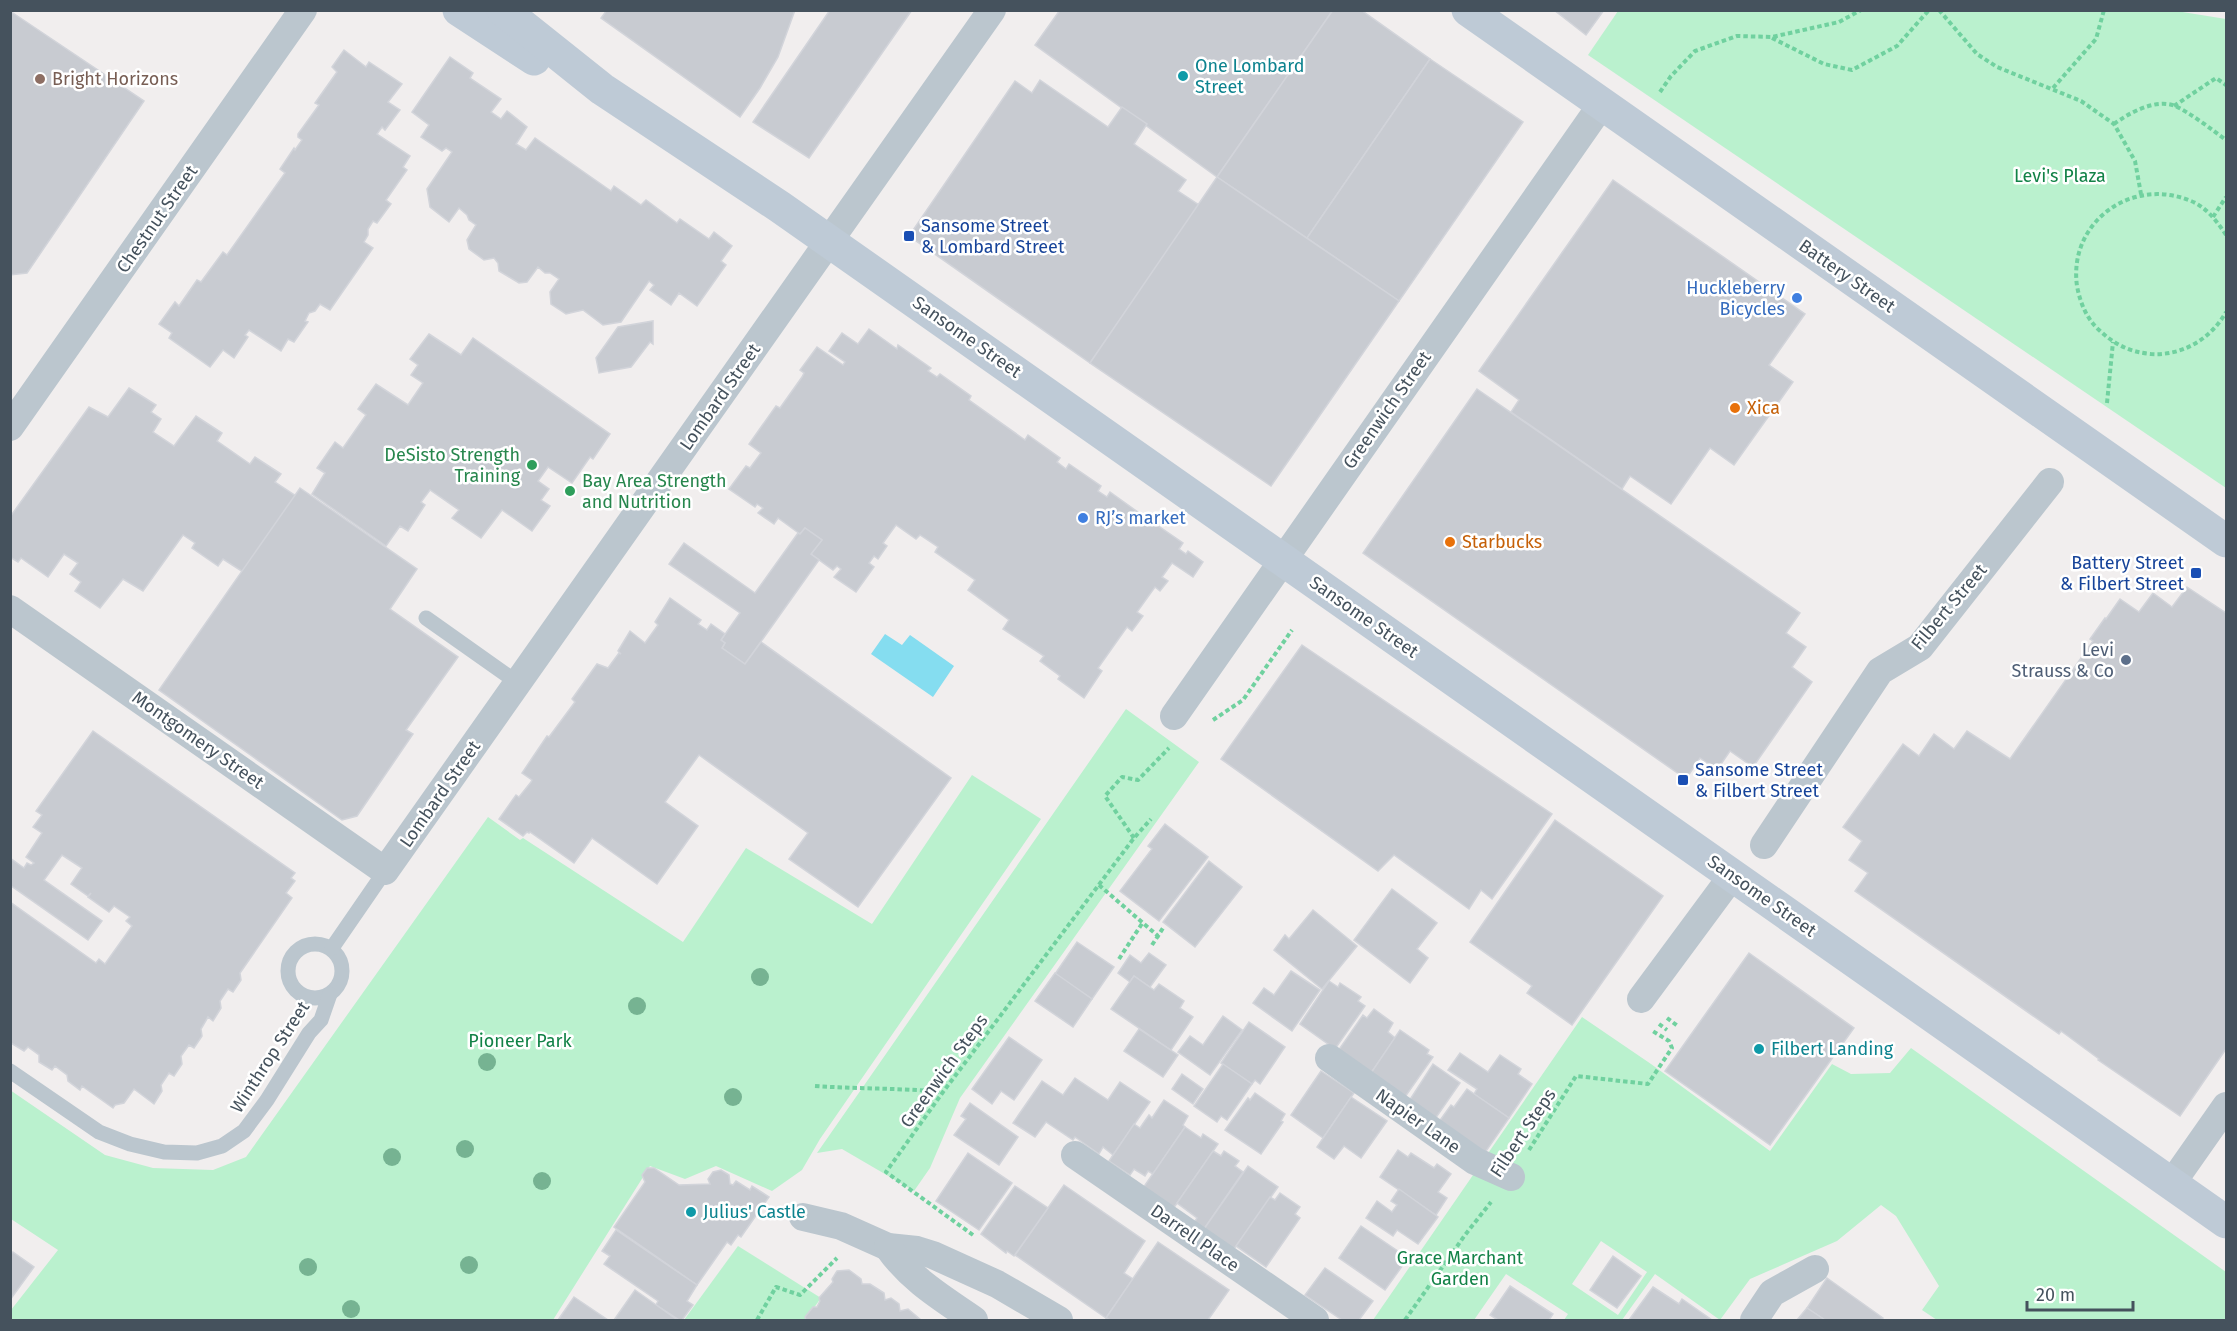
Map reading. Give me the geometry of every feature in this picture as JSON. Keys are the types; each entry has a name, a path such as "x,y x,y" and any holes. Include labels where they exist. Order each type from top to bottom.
{"street":[{"name":"Chestnut Street","path":"10,427 303,10"},
{"path":"459,10 535,59 602,88"},
{"name":"Sansome Street","path":"504,10 602,88 830,242 2226,1221"},
{"name":"Lombard Street","path":"385,870 992,10"},
{"name":"Battery Street","path":"1468,10 2226,542"},
{"name":"Greenwich Street","path":"1174,716 1602,104"},
{"name":"Filbert Street","path":"1764,845 1881,671 1920,648 2050,482"},
{"name":"Montgomery Street","path":"10,609 385,870"},
{"path":"1641,999 1732,876"},
{"name":"Napier Lane","path":"1329,1058 1475,1161 1511,1177"},
{"path":"2172,1183 2226,1106"},
{"name":"Darrell Place","path":"1075,1155 1315,1320"},
{"path":"803,1216 841,1226 888,1246 925,1252 966,1269 1059,1320"},
{"path":"888,1246 896,1259 915,1279 974,1320"},
{"path":"1754,1320 1772,1293 1815,1269"}],"lane":[{"path":"426,618 518,683"},
{"path":"332,948 385,870"},
{"path":"311,944 322,944 332,948 339,956 343,966 338,987 330,994 320,998 309,998 299,994 292,986 288,976 288,965 293,955 300,947 311,944"},
{"name":"Winthrop Street","path":"10,1071 99,1132 130,1144 164,1152 197,1153 222,1146 244,1131 267,1100 309,1033 321,1020 330,994"}],"path":[{"path":"1660,92 1671,76 1695,51 1737,36 1772,37 1839,22 1861,10"},
{"path":"1772,37 1824,64 1852,70 1897,46 1929,10"},
{"path":"1939,10 1977,54 1997,67 2081,101 2114,124 2135,161 2141,195"},
{"path":"2053,88 2096,39 2104,10"},
{"path":"2174,106 2216,78 2226,85"},
{"path":"2114,124 2127,115 2153,105 2174,106 2226,140"},
{"path":"2226,235 2214,217 2192,201 2168,194 2141,195 2116,204 2095,222 2080,245 2075,272 2079,300 2092,324 2113,342 2136,353 2162,354 2187,348 2210,334 2226,312"},
{"path":"2214,217 2226,197"},
{"path":"2107,403 2113,342"},
{"path":"1206,725 1243,700 1292,630"},
{"path":"1134,838 1105,796 1122,777 1138,780 1172,745"},
{"name":"Greenwich Steps","path":"980,1240 886,1172 943,1092 1134,838 1151,819"},
{"path":"1099,885 1158,936"},
{"path":"1119,959 1143,922"},
{"path":"1152,945 1163,928"},
{"name":"Filbert Steps","path":"1405,1320 1465,1235 1511,1177 1576,1076 1648,1084 1672,1048 1669,1041 1650,1030"},
{"path":"815,1086 943,1092"},
{"path":"758,1320 776,1287 800,1295 860,1234"}],"green space":[{"name":"Levi's Plaza","path":"2170,10 2226,19 2226,488 1588,55 1618,11"},
{"path":"1126,709 1199,762 960,1098 930,1168 914,1191 842,1149 817,1153"},
{"name":"Pioneer Park","path":"972,775 1041,819 820,1139 802,1170 772,1191 716,1166 685,1179 650,1166 553,1320 11,1320 11,1310 58,1250 11,1219 10,1090 105,1155 153,1168 213,1170 246,1157 488,817 520,840 523,838 683,942 746,848 872,924"},
{"name":"Grace Marchant Garden","path":"1582,1017 1770,1151 1832,1064 1851,1074 1890,1073 1911,1048 2226,1272 2226,1320 1937,1320 1922,1310 1939,1286 1896,1216 1881,1205 1837,1241 1750,1279 1720,1320 1655,1274 1622,1320 1564,1320 1568,1314 1506,1274 1474,1320 1373,1320","holes":["1601,1241 1647,1272 1618,1315 1572,1284"]},
{"path":"738,1246 821,1298 805,1320 684,1320"}],"water":[{"path":"885,634 902,645 910,635 954,666 933,697 871,654"}],"building":[{"path":"607,10 795,10 778,57 740,117 601,18"},
{"path":"830,10 912,10 809,158 753,122"},
{"name":"One Lombard Street","path":"1060,10 1333,10 1217,177 1035,45"},
{"path":"1333,10 1361,10 1430,59 1307,238 1217,177"},
{"path":"1554,10 1604,10 1586,35"},
{"path":"10,11 144,101 27,273 10,275"},
{"path":"344,50 366,67 369,62 402,84 388,102 400,110 385,130 382,127 377,134 410,156 403,167 407,170 386,200 391,204 377,223 373,221 368,229 364,242 373,248 330,310 320,304 315,311 309,313 305,321 308,322 294,342 288,339 281,351 249,330 245,335 248,337 234,358 223,350 210,367 169,338 172,333 159,324 175,302 179,306 197,280 201,282 223,252 227,255 285,173 280,169 302,140 298,134 319,105 315,103 337,72 332,67"},
{"path":"450,57 473,73 470,78 501,99 491,112 501,119 507,111 527,127 516,144 526,150 535,138 611,191 614,186 641,205 646,200 677,223 680,219 709,239 714,232 732,246 721,261 726,265 697,306 679,293 671,305 650,290 654,285 649,281 621,322 603,325 583,310 566,314 551,304 550,292 559,279 550,273 545,273 538,267 527,282 519,283 499,271 498,263 494,258 484,260 469,249 467,240 476,225 469,220 467,215 459,208 449,222 430,207 427,189 452,152 446,148 442,151 421,137 429,125 412,112"},
{"path":"1430,59 1523,122 1399,301 1307,238"},
{"path":"1040,80 1108,127 1122,107 1147,124 1134,144 1186,180 1178,191 1199,205 1090,363 909,236 1015,81 1032,93"},
{"path":"1217,177 1399,301 1271,486 1090,363"},
{"path":"1613,180 1805,314 1769,365 1793,382 1734,465 1710,448 1671,504 1630,476 1622,489 1511,412 1519,400 1479,371"},
{"path":"653,321 653,344 650,342 631,367 599,373 596,358 618,327"},
{"path":"869,329 897,349 898,345 931,368 928,371 937,377 940,374 971,396 969,400 1025,440 1028,435 1060,458 1057,462 1066,469 1069,464 1101,486 1098,491 1107,497 1110,492 1142,515 1138,520 1147,526 1151,521 1183,543 1179,549 1186,554 1188,551 1203,562 1193,577 1172,563 1162,577 1168,581 1160,591 1155,587 1137,612 1143,616 1132,631 1127,627 1098,668 1102,671 1084,698 1058,679 1060,676 1040,661 1044,656 1003,629 1009,620 968,590 975,580 935,552 938,547 920,535 916,539 896,525 883,543 887,546 878,559 874,556 869,563 874,567 856,592 834,577 841,569 837,566 833,570 811,554 822,540 805,528 800,534 778,518 774,524 758,513 763,508 757,504 755,507 729,489 746,466 750,468 761,453 749,444 776,406 780,408 802,377 804,373 800,370 817,347 843,365 845,362 829,351 842,333 858,344"},
{"path":"429,334 461,355 473,338 610,434 593,459 590,457 572,483 548,467 538,481 549,489 541,500 550,506 532,531 502,510 481,538 452,518 459,510 430,490 421,502 425,505 408,531 400,526 386,546 312,494 325,473 317,468 335,442 343,448 366,415 358,409 376,384 408,405 423,383 411,375 418,365 410,359"},
{"path":"129,388 156,405 151,412 161,419 153,432 174,446 196,416 222,433 217,441 250,464 255,457 281,474 275,482 296,496 243,572 223,559 218,566 192,548 195,543 183,535 143,591 123,579 100,608 75,591 81,582 70,574 78,563 64,554 48,577 21,558 18,562 10,557 10,517 89,407 108,417"},
{"path":"1477,389 1800,613 1786,633 1806,647 1792,667 1812,682 1753,767 1730,751 1717,770 1700,758 1686,779 1363,553"},
{"path":"300,488 417,569 390,609 458,657 406,730 413,734 357,816 342,820 159,690"},
{"path":"805,528 822,540 811,554 819,560 745,664 722,648 725,643 721,640 740,613 669,564 684,543 755,593 798,533 800,534"},
{"path":"2187,587 2226,613 2226,1049 2180,1116 2098,1060 2061,1031 2059,1034 1855,891 1868,873 1849,860 1862,841 1843,827 1903,744 1919,756 1934,734 1954,749 1967,731 2010,759 2093,641 2090,639 2120,599 2139,612 2153,593 2172,607"},
{"path":"670,598 701,620 698,624 707,630 711,624 725,634 721,640 725,643 722,648 745,664 761,642 951,778 858,907 789,859 808,833 699,755 665,802 698,826 657,884 592,838 574,863 530,832 523,836 499,819 516,795 519,797 531,782 532,780 522,773 547,736 549,737 575,702 572,699 597,664 608,668 619,653 621,654 618,651 630,631 645,643 658,625 655,622"},
{"path":"1302,645 1552,814 1492,899 1481,890 1469,909 1394,855 1378,871 1221,759"},
{"path":"93,731 295,873 291,878 295,881 286,893 292,898 240,973 241,980 233,992 228,989 220,1001 221,1008 213,1021 208,1017 201,1029 202,1036 194,1048 189,1045 181,1056 182,1064 174,1076 169,1073 161,1085 162,1091 154,1104 134,1089 124,1103 115,1105 113,1108 82,1086 80,1090 68,1081 67,1075 55,1066 52,1070 39,1062 39,1055 28,1047 24,1051 11,1043 10,902 96,963 99,959 105,964 132,926 126,921 130,917 114,906 109,912 88,897 91,893 88,896 71,884 82,868 62,855 44,880 102,921 88,940 10,885 10,858 24,868 27,863 31,865 34,863 26,857 42,833 33,827 42,815 36,811"},
{"path":"1555,820 1663,896 1572,1025 1527,993 1532,986 1470,942"},
{"path":"1165,824 1208,857 1159,921 1120,891 1152,849 1148,846"},
{"path":"1209,861 1242,887 1195,947 1163,922"},
{"path":"1392,889 1437,923 1417,949 1428,958 1410,983 1354,940"},
{"path":"1313,910 1357,946 1322,989 1274,950 1285,935 1289,939"},
{"path":"1077,942 1114,967 1092,999 1055,974"},
{"path":"1149,953 1166,965 1150,987 1134,976 1130,982 1118,973 1130,955 1141,963"},
{"name":"Filbert Landing","path":"1749,953 1854,1028 1770,1145 1665,1071"},
{"path":"1291,971 1320,990 1292,1031 1253,1003 1264,988 1274,995"},
{"path":"1055,973 1092,999 1073,1027 1035,1001"},
{"path":"1134,976 1154,990 1159,984 1184,1001 1180,1008 1193,1017 1171,1050 1111,1009"},
{"path":"1329,981 1338,987 1340,983 1361,997 1358,1001 1365,1006 1335,1049 1300,1024"},
{"path":"1374,1009 1393,1023 1388,1032 1395,1038 1371,1073 1338,1051 1363,1015 1367,1018"},
{"path":"1223,1016 1242,1030 1210,1075 1178,1052 1190,1036 1203,1045"},
{"path":"1249,1022 1285,1047 1260,1084 1255,1080 1252,1084 1221,1063"},
{"path":"1139,1029 1178,1055 1163,1077 1124,1051"},
{"path":"1400,1030 1429,1050 1427,1054 1433,1057 1405,1097 1371,1073"},
{"path":"1009,1037 1042,1060 1014,1100 1001,1091 992,1104 972,1089"},
{"path":"1460,1053 1488,1072 1500,1055 1521,1069 1518,1074 1532,1084 1509,1118 1474,1094 1477,1089 1448,1070"},
{"path":"1223,1064 1252,1084 1227,1120 1221,1116 1217,1122 1194,1106"},
{"path":"1433,1064 1460,1083 1435,1119 1409,1101"},
{"path":"1321,1071 1354,1093 1323,1138 1291,1115"},
{"path":"1182,1074 1203,1089 1193,1104 1172,1089"},
{"path":"1075,1078 1108,1100 1120,1082 1150,1102 1113,1155 1103,1147 1099,1154 1075,1137 1073,1140 1046,1122 1035,1137 1013,1123 1042,1081 1063,1095"},
{"path":"1467,1089 1509,1118 1484,1154 1438,1123"},
{"path":"1255,1093 1285,1114 1281,1121 1283,1122 1261,1154 1225,1130 1248,1098 1250,1100"},
{"path":"1351,1097 1387,1121 1361,1158 1344,1146 1334,1159 1317,1147"},
{"path":"1164,1100 1188,1116 1183,1125 1185,1127 1153,1174 1148,1171 1145,1176 1134,1169 1130,1175 1109,1161 1134,1124 1140,1128 1149,1115 1152,1118"},
{"path":"970,1103 1018,1137 999,1165 954,1135 966,1119 961,1116"},
{"path":"1185,1127 1201,1138 1203,1134 1218,1144 1173,1209 1143,1188"},
{"path":"1398,1150 1408,1157 1411,1153 1434,1168 1437,1164 1451,1174 1438,1192 1447,1198 1436,1215 1380,1177"},
{"path":"1213,1151 1221,1156 1224,1151 1239,1161 1235,1166 1243,1172 1204,1229 1194,1223 1197,1218 1177,1203"},
{"path":"968,1153 1012,1183 979,1230 936,1201"},
{"path":"1248,1166 1278,1187 1234,1249 1204,1229"},
{"name":"Julius' Castle","path":"647,1168 654,1168 679,1185 710,1184 708,1179 713,1172 721,1170 729,1175 730,1184 733,1185 736,1181 750,1190 752,1186 769,1197 741,1237 738,1235 731,1245 727,1242 697,1285 614,1227 645,1182 642,1175"},
{"path":"1064,1185 1145,1241 1124,1273 1133,1279 1106,1318 1015,1255"},
{"path":"1015,1186 1048,1208 1014,1256 1007,1251 1006,1253 981,1234"},
{"path":"1399,1189 1438,1217 1418,1244 1397,1230 1393,1236 1366,1218 1377,1201 1392,1212 1397,1205 1391,1201"},
{"path":"1280,1193 1300,1207 1295,1214 1300,1218 1266,1267 1236,1246 1270,1197 1275,1200"},
{"path":"1361,1226 1408,1258 1385,1290 1339,1258"},
{"path":"616,1230 697,1285 687,1301 693,1305 682,1320 656,1305 658,1301 604,1264 610,1256 602,1251"},
{"path":"1158,1242 1229,1290 1208,1320 1110,1320 1106,1318"},
{"path":"13,1252 34,1267 10,1300 10,1255"},
{"path":"1613,1256 1641,1276 1617,1308 1590,1290"},
{"path":"1325,1268 1373,1301 1359,1320 1342,1320 1305,1295"},
{"path":"849,1270 861,1279 862,1284 870,1284 884,1293 885,1300 891,1298 899,1304 900,1311 908,1309 921,1320 806,1320 805,1317 813,1307 817,1307 819,1298 833,1282 832,1279 837,1271"},
{"path":"1827,1278 1883,1318 1881,1320 1825,1320 1807,1308"},
{"path":"1510,1286 1553,1314 1549,1320 1498,1320 1490,1315"},
{"path":"1653,1287 1679,1304 1682,1299 1712,1320 1629,1320"},
{"path":"635,1290 676,1319 614,1320"},
{"path":"574,1297 608,1320 558,1320"},
{"path":"1807,1308 1825,1320 1797,1320"}],"place":[{"name":"One Lombard Street","path":"1183,76"},
{"name":"Bright Horizons","path":"40,79"},
{"name":"Sansome Street & Lombard Street","path":"909,236"},
{"name":"Huckleberry Bicycles","path":"1797,298"},
{"name":"Xica","path":"1735,408"},
{"name":"DeSisto Strength Training","path":"532,465"},
{"name":"Bay Area Strength and Nutrition","path":"570,491"},
{"name":"RJ’s market","path":"1083,518"},
{"name":"Starbucks","path":"1450,542"},
{"name":"Battery Street & Filbert Street","path":"2196,573"},
{"name":"Levi Strauss & Co","path":"2126,660"},
{"name":"Sansome Street & Filbert Street","path":"1683,780"},
{"name":"Filbert Landing","path":"1759,1049"},
{"name":"Julius' Castle","path":"691,1212"}]}
